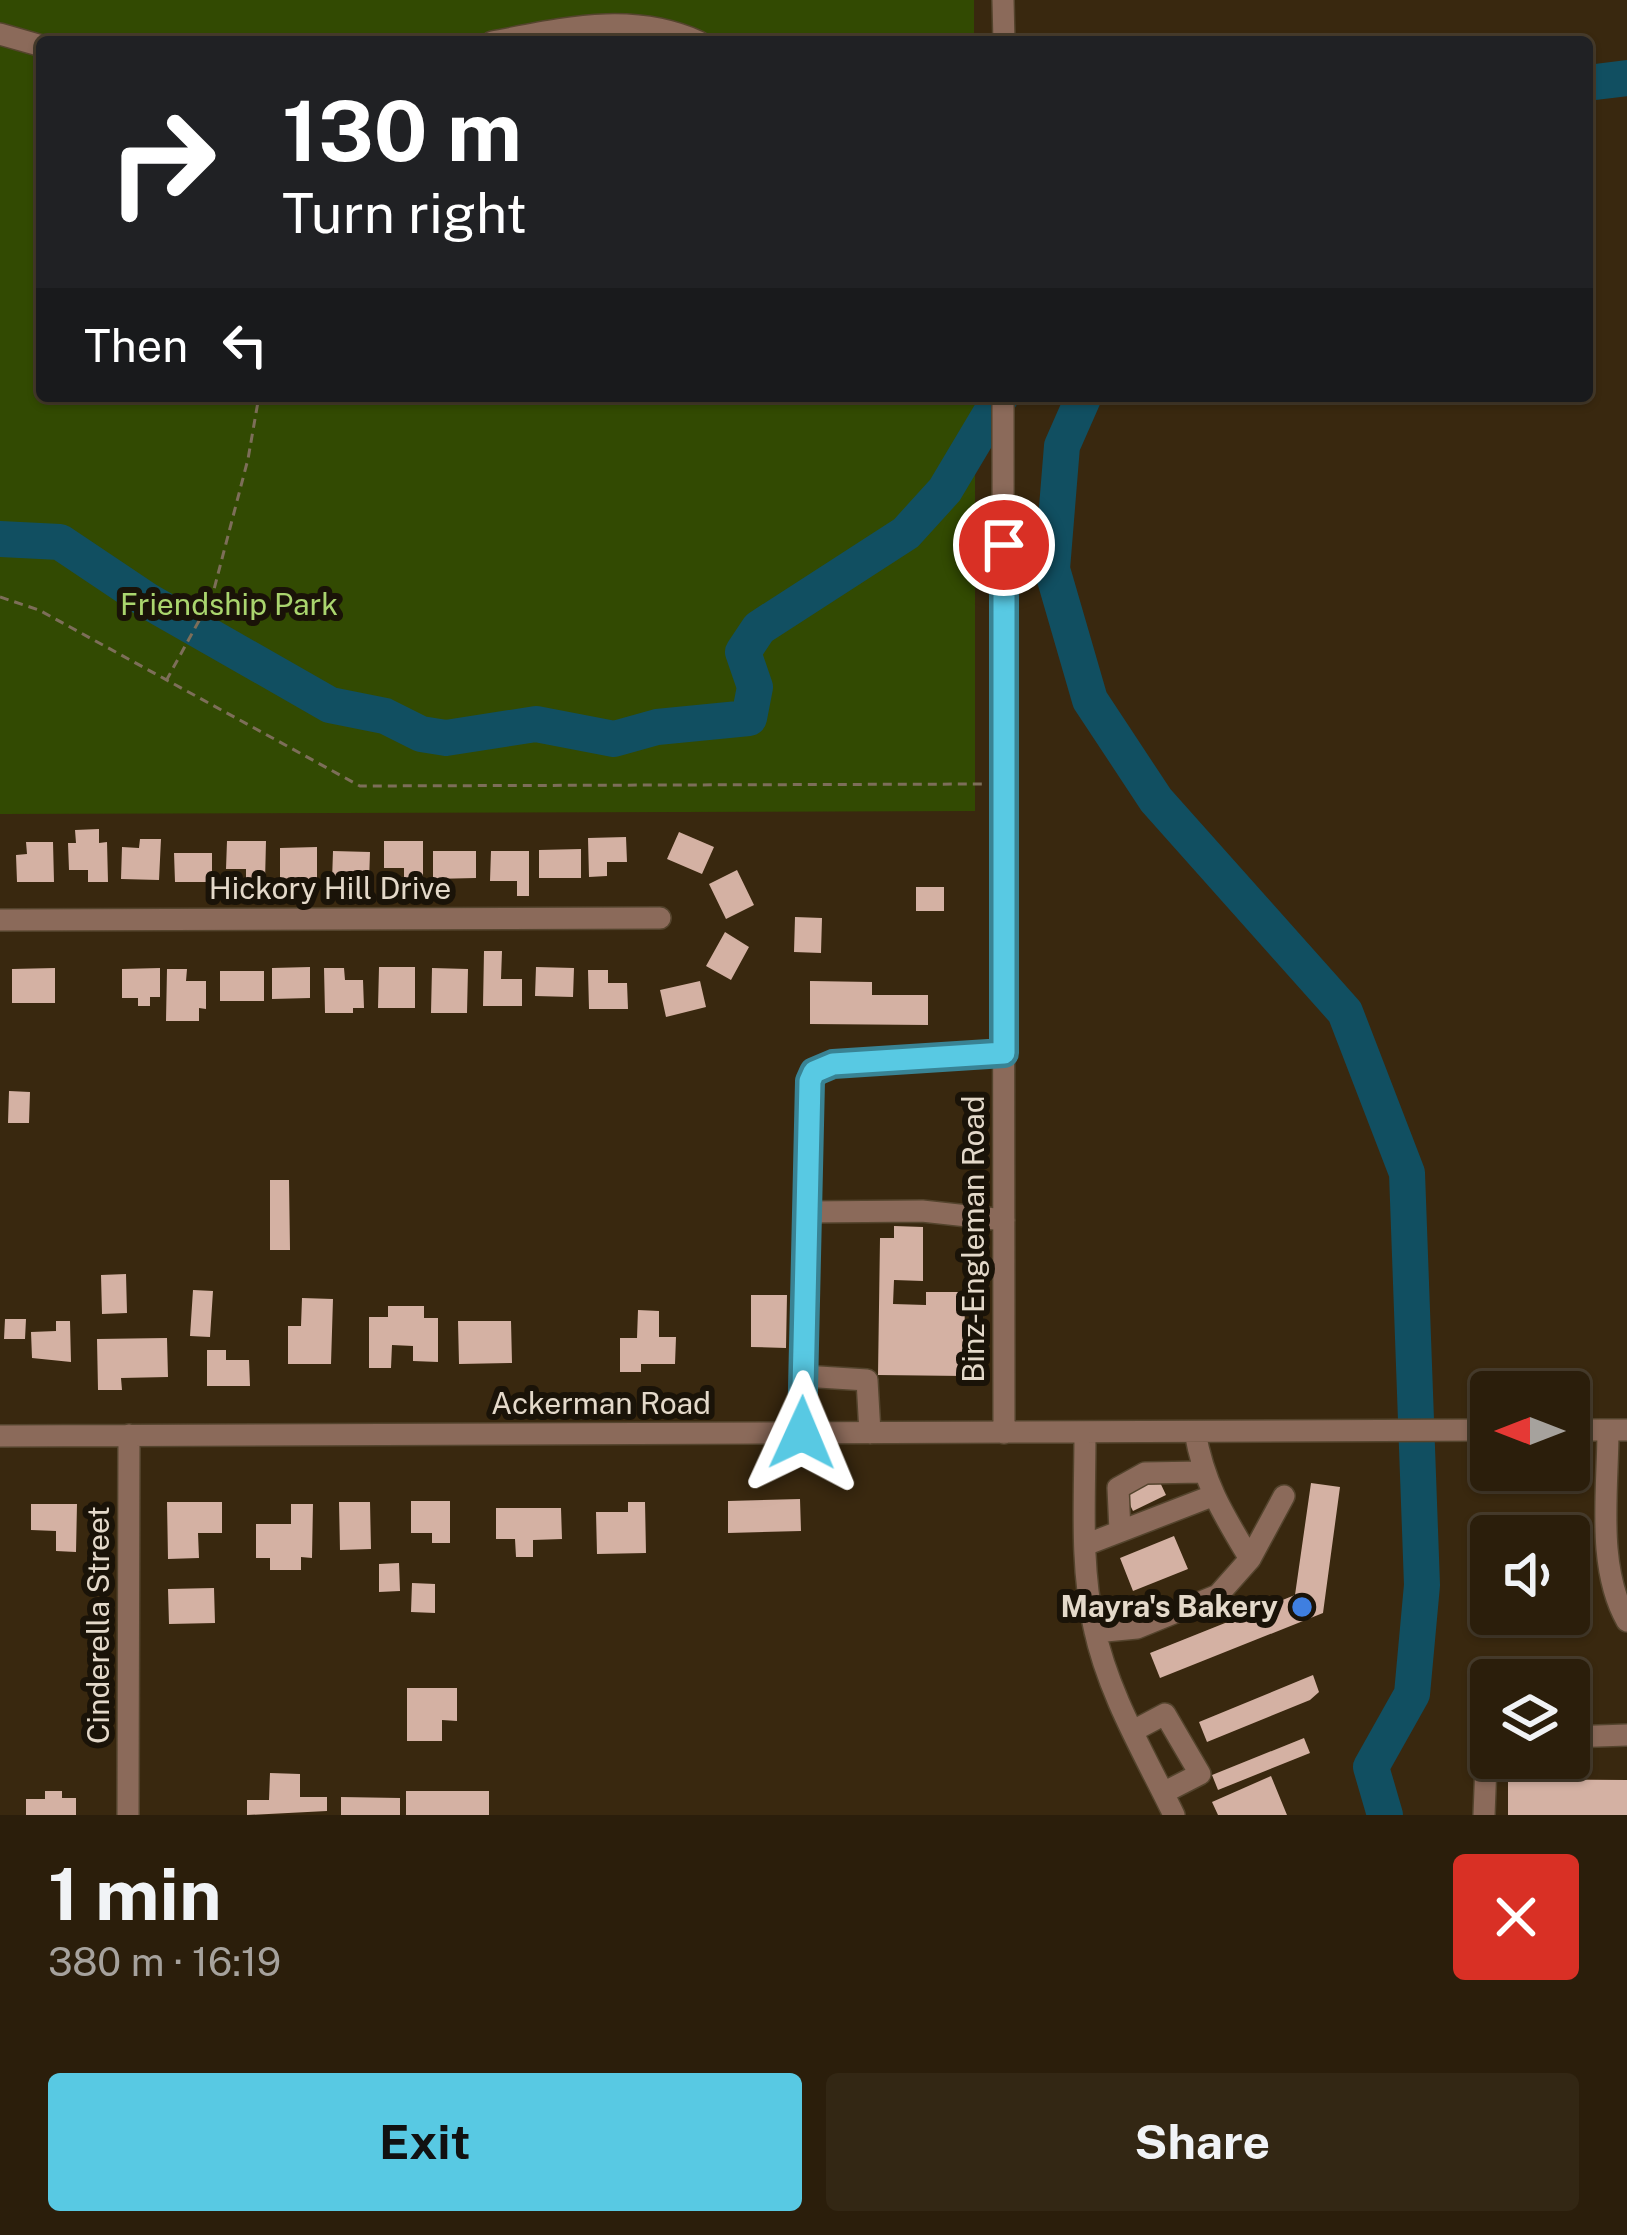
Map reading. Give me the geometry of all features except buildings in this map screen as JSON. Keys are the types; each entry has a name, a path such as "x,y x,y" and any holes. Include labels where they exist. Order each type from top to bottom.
{"street":[{"path":"1004,0 1004,36"},
{"path":"524,36 593,23 685,36"},
{"path":"0,34 36,44"},
{"name":"Binz-Engleman Road","path":"1004,402 1004,1433"},
{"name":"Hickory Hill Drive","path":"0,920 660,918"},
{"path":"802,1433 810,1081 814,1072 833,1064 1004,1053"},
{"path":"807,1212 922,1211 1004,1220"},
{"path":"803,1376 867,1380 870,1433"},
{"name":"Ackerman Road","path":"0,1436 1470,1430"},
{"path":"1617,1430 1608,1548 1612,1582 1627,1621"},
{"path":"1195,1432 1211,1496 1250,1559"},
{"path":"1085,1433 1085,1545 1095,1632 1105,1667 1174,1815"},
{"name":"Cinderella Street","path":"128,1815 129,1435"},
{"path":"1120,1532 1118,1488 1145,1473 1202,1472"},
{"path":"1085,1545 1211,1496"},
{"path":"1095,1632 1137,1628 1218,1594 1250,1559 1284,1496"},
{"path":"1133,1731 1165,1714 1200,1774 1163,1793"},
{"path":"1590,1737 1627,1736"},
{"path":"1484,1815 1485,1779"}],"path":[{"path":"166,681 212,597 258,402"},
{"path":"0,597 38,610 361,786 1004,784"}],"green space":[{"name":"Friendship Park","path":"0,0 974,0 974,36 36,36 36,402 975,402 975,811 0,814"}],"waterway":[{"path":"1593,82 1627,78"},
{"path":"0,539 60,542 148,601 330,705 385,716 421,734 446,738 536,724 614,739 657,727 749,718 755,687 743,652 759,628 906,533 945,490 997,402"},
{"path":"1081,402 1062,446 1052,569 1090,700 1156,800 1345,1012 1407,1173 1422,1585 1412,1694 1371,1767 1385,1815"}],"place":[{"name":"Mayra's Bakery","path":"1302,1607"}],"route":[{"path":"802,1433 810,1081 814,1072 833,1064 1004,1053 1004,545"}]}
